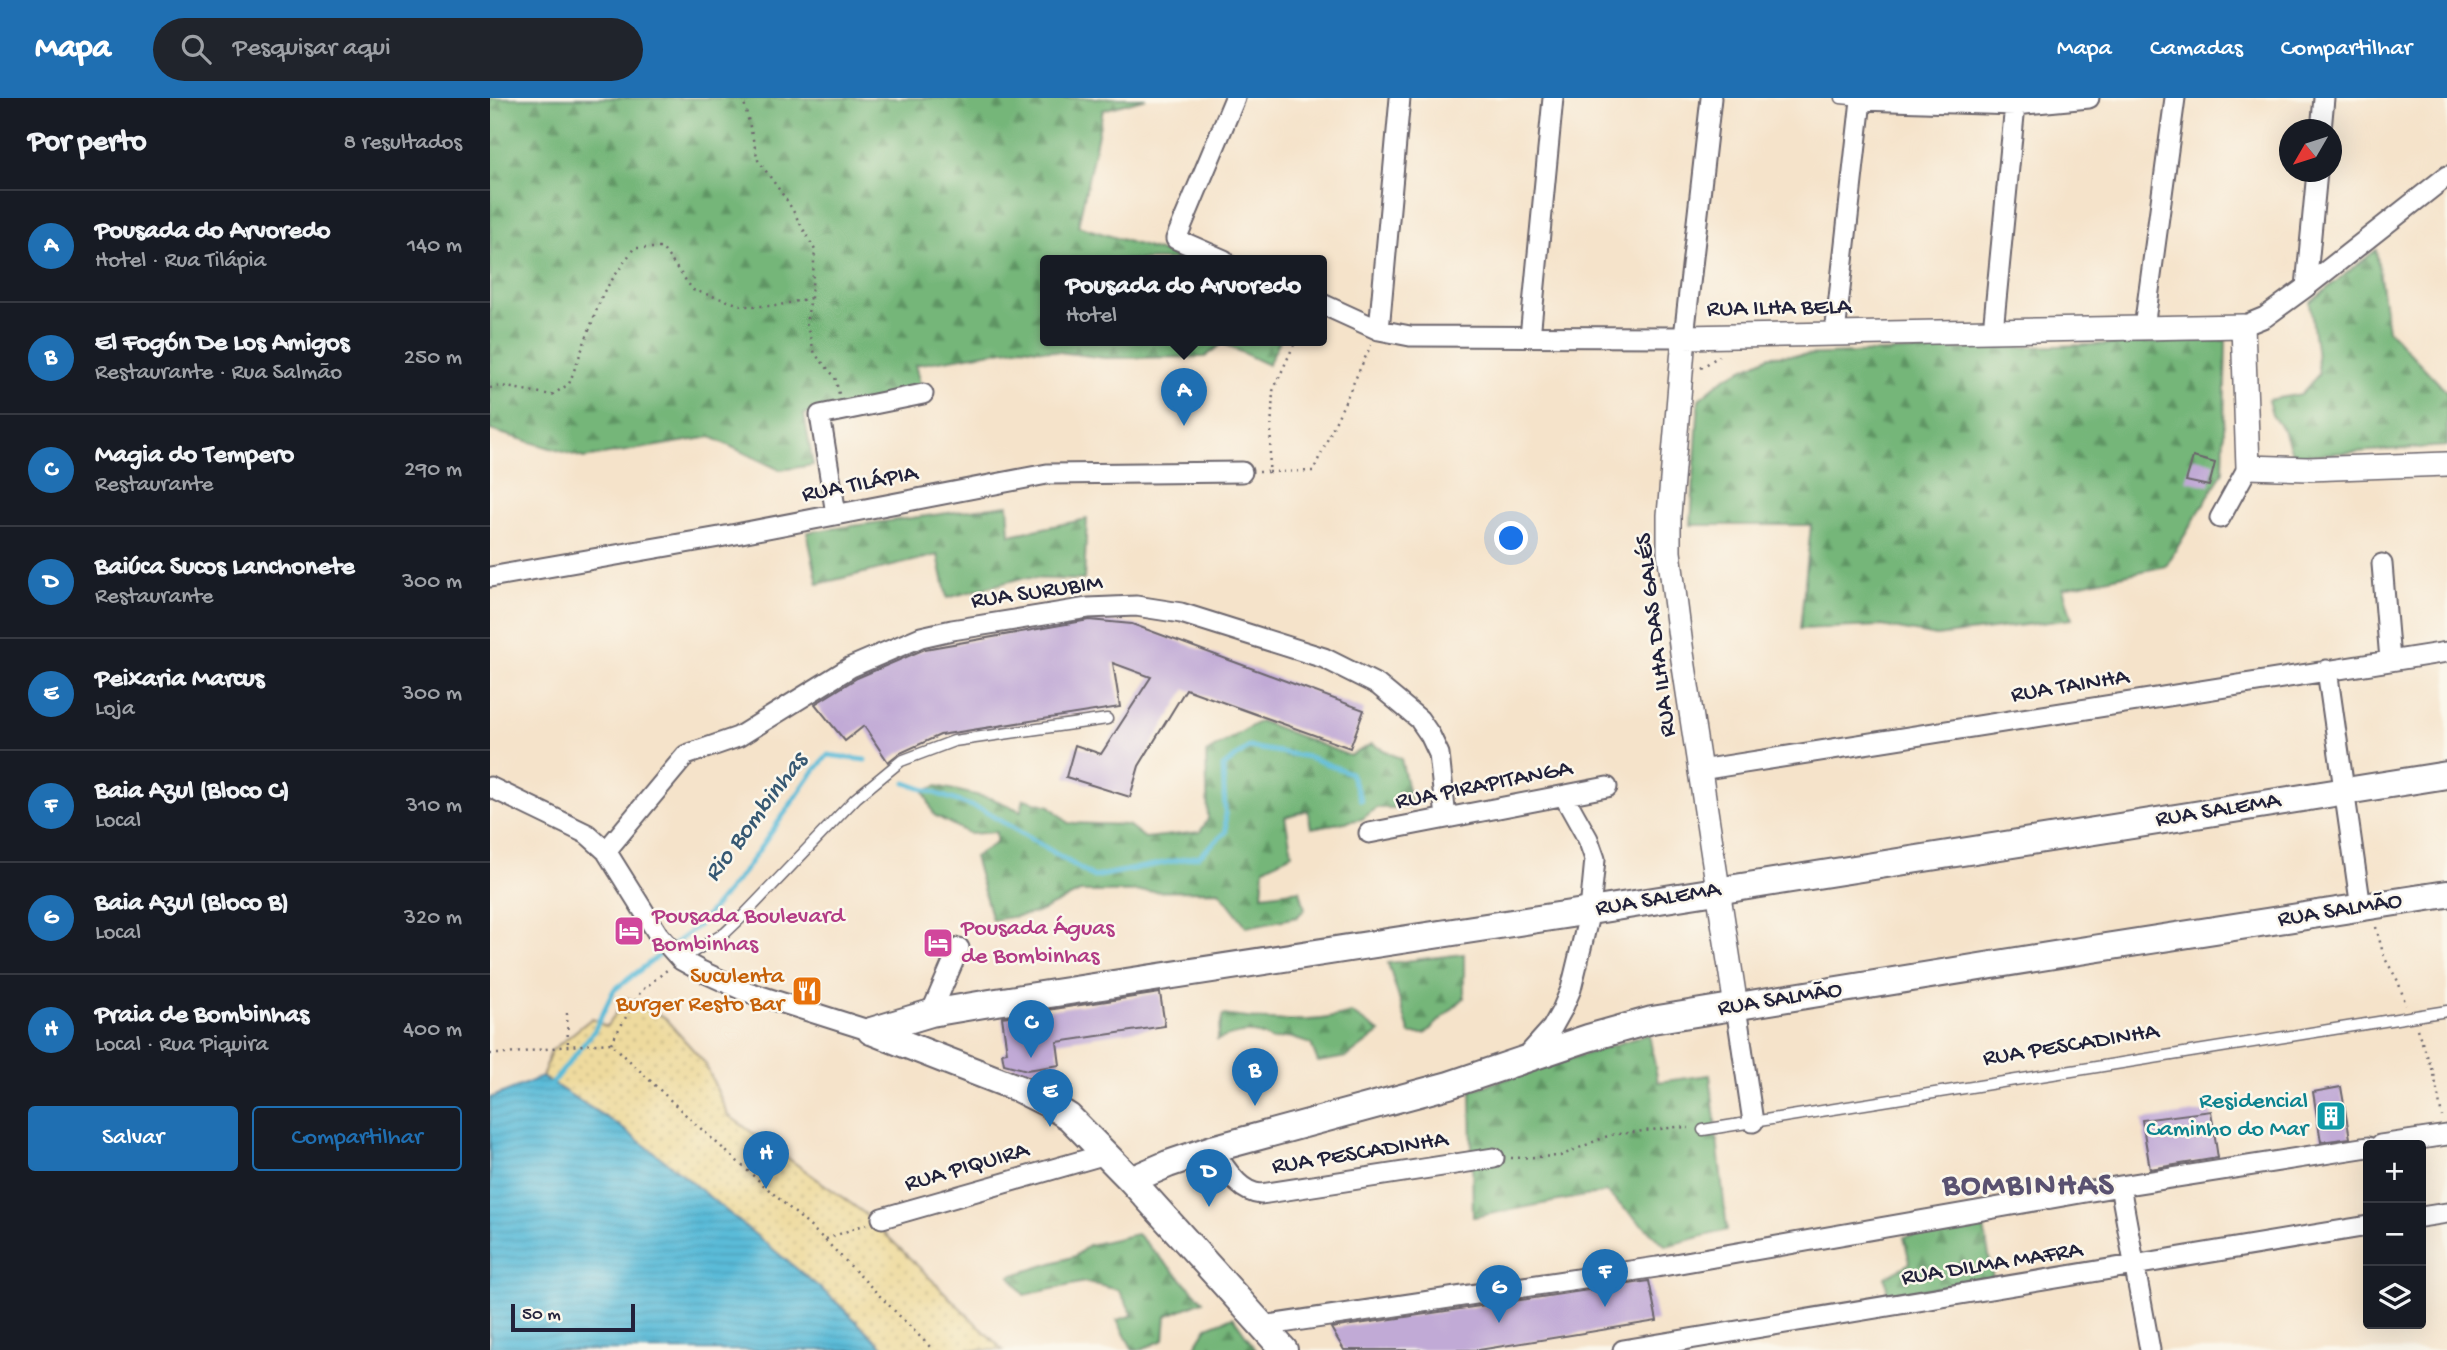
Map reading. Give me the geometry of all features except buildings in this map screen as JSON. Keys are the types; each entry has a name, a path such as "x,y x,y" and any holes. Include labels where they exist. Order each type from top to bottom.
{"main road":[{"name":"RUA SALEMA","path":"871,1031 931,1013 2447,775"},
{"name":"RUA SALMÃO","path":"1130,1181 1212,1149 1449,1085 1588,1038 1652,1020 2447,894"},
{"path":"871,1031 1017,1088 1069,1117 1106,1154 1284,1350"}],"street":[{"path":"1213,255 1176,239 1235,98"},
{"path":"1378,330 1400,98"},
{"path":"1530,337 1553,98"},
{"name":"RUA ILHA DAS GALÉS","path":"1711,98 1684,337 1669,515 1669,552 1753,1122"},
{"path":"1835,334 1861,100 2015,105 2089,98"},
{"path":"2144,328 2175,98"},
{"path":"2322,119 2324,98"},
{"path":"1993,331 2015,105"},
{"path":"2220,518 2248,467 2244,326 2265,317 2306,287 2447,176"},
{"path":"2306,287 2316,182"},
{"name":"RUA ILHA BELA","path":"1327,306 1378,330 1409,336 1684,337 2244,326"},
{"path":"836,514 820,415 923,394"},
{"path":"2248,467 2308,469 2447,464"},
{"name":"RUA TILÁPIA","path":"490,577 1047,474 1242,472"},
{"path":"2382,564 2389,660"},
{"name":"RUA SURUBIM","path":"606,851 686,755 738,737 851,667 885,651 952,629 1088,608 1136,606 1181,613 1312,654 1378,685 1419,719 1430,735 1439,754 1446,818"},
{"name":"RUA TAINHA","path":"1700,770 2447,652"},
{"path":"2327,670 2361,908"},
{"path":"490,787 587,834 606,851 663,941 679,958 745,990 871,1031"},
{"name":"RUA PIRAPITANGA","path":"1369,833 1607,787"},
{"path":"1522,1061 1552,1028 1562,1010 1571,989 1590,911 1595,859 1588,839 1564,796"},
{"path":"931,1013 958,948"},
{"path":"2414,1140 2447,1135"},
{"path":"1262,1326 1657,1267 2120,1186 2363,1148"},
{"name":"RUA PESCADINHA","path":"1212,1149 1241,1186 1251,1194 1494,1158"},
{"name":"RUA PIQUIRA","path":"882,1217 1106,1154"},
{"path":"2120,1186 2150,1350"},
{"path":"2426,1216 2447,1213"},
{"name":"RUA DILMA MAFRA","path":"1623,1350 1674,1346 2363,1227"}],"lane":[{"path":"1841,98 1861,100"},
{"path":"679,958 725,933 856,798 901,761 954,741 1107,719"},
{"name":"RUA PESCADINHA","path":"1703,1130 2447,1011"}],"path":[{"path":"743,98 758,160 788,202 815,250 806,323 815,354 835,377 842,411"},
{"path":"490,388 501,386 552,395 569,384 603,293 634,248 662,248 693,290 744,306 775,306 811,298"},
{"path":"1242,472 1313,471 1378,330"},
{"path":"1269,472 1273,391 1293,346"},
{"path":"1699,370 1727,353"},
{"path":"611,1043 641,990 679,958"},
{"path":"567,1013 568,1045"},
{"path":"490,1054 611,1043 689,1118 825,1240 933,1350"},
{"path":"1494,1158 1560,1156 1610,1135 1677,1127 1703,1130"},
{"path":"825,1240 882,1217"}],"green space":[{"path":"490,98 1146,98 1103,110 1078,226 1172,255 1040,255 1040,346 1218,346 1205,357 1105,358 1022,347 915,365 922,390 804,414 813,465 780,470 711,437 584,458 490,430"},
{"path":"2376,250 2388,330 2447,392 2447,446 2293,456 2285,433 2272,415 2268,400 2301,394 2319,374 2310,302"},
{"path":"2226,340 2223,472 2166,566 2063,588 2072,619 1936,636 1882,626 1800,629 1811,525 1691,525 1699,399 1726,377 1770,356"},
{"path":"1228,346 1277,346 1268,365"},
{"path":"1008,505 1010,535 1087,519 1084,580 1022,578 947,598 938,555 818,584 807,532"},
{"path":"1260,721 1350,756 1372,744 1401,759 1412,808 1376,808 1362,819 1311,828 1308,810 1285,817 1292,854 1264,868 1262,895 1300,890 1305,909 1297,917 1247,927 1219,891 1080,892 1037,913 992,920 974,857 996,843 996,832 970,834 934,815 924,791 937,786 993,799 1021,811 1024,799 1050,806 1068,823 1128,825 1145,838 1200,832 1208,819 1206,753"},
{"path":"1464,954 1464,998 1425,1034 1410,1034 1388,963"},
{"path":"1351,1013 1380,1032 1347,1057 1318,1062 1311,1044 1289,1037 1272,1040 1258,1034 1244,1033 1217,1040 1223,1015 1288,1021"},
{"path":"1649,1034 1658,1082 1710,1075 1727,1230 1666,1246 1606,1192 1473,1217 1471,1090"},
{"path":"1983,1222 1993,1279 1888,1295 1885,1277 1910,1263 1904,1237"},
{"path":"1137,1234 1203,1301 1166,1316 1164,1340 1139,1350 1133,1350 1117,1320 1133,1315 1119,1290 1085,1282 1024,1295 1010,1276 1075,1256 1089,1245"},
{"path":"1233,1317 1256,1350 1194,1348 1207,1327"}],"sand":[{"path":"627,998 664,1017 705,1063 728,1115 864,1213 1003,1350 886,1350 831,1297 618,1125 542,1077 551,1051 592,1018 606,1027"}],"water":[{"path":"542,1077 618,1125 672,1166 831,1297 886,1350 490,1350 490,1098"}],"waterway":[{"path":"906,783 983,810 1094,877 1199,856 1226,832 1223,767 1249,747 1309,757 1350,773 1361,800"},
{"name":"Rio Bombinhas","path":"552,1084 594,1031 614,990 699,925 745,870 828,755 865,760"}],"place":[{"name":"Pousada do Arvoredo","path":"1184,426"},
{"name":"Pousada Boulevard Bombinhas","path":"629,931"},
{"name":"Pousada Águas de Bombinhas","path":"938,943"},
{"name":"Suculenta Burger Resto Bar","path":"807,991"},
{"name":"Magia do Tempero","path":"1031,1058"},
{"name":"El Fogón De Los Amigos","path":"1255,1106"},
{"name":"Residencial Caminho do Mar","path":"2331,1116"},
{"name":"Peixaria Marcus","path":"1050,1127"},
{"name":"Praia de Bombinhas","path":"766,1189"},
{"name":"Baiúca Sucos Lanchonete","path":"1209,1207"},
{"name":"Baia Azul (Bloco C)","path":"1605,1307"},
{"name":"Baia Azul (Bloco B)","path":"1499,1323"}],"district":[{"name":"BOMBINHAS","path":"2029,1187"}]}
